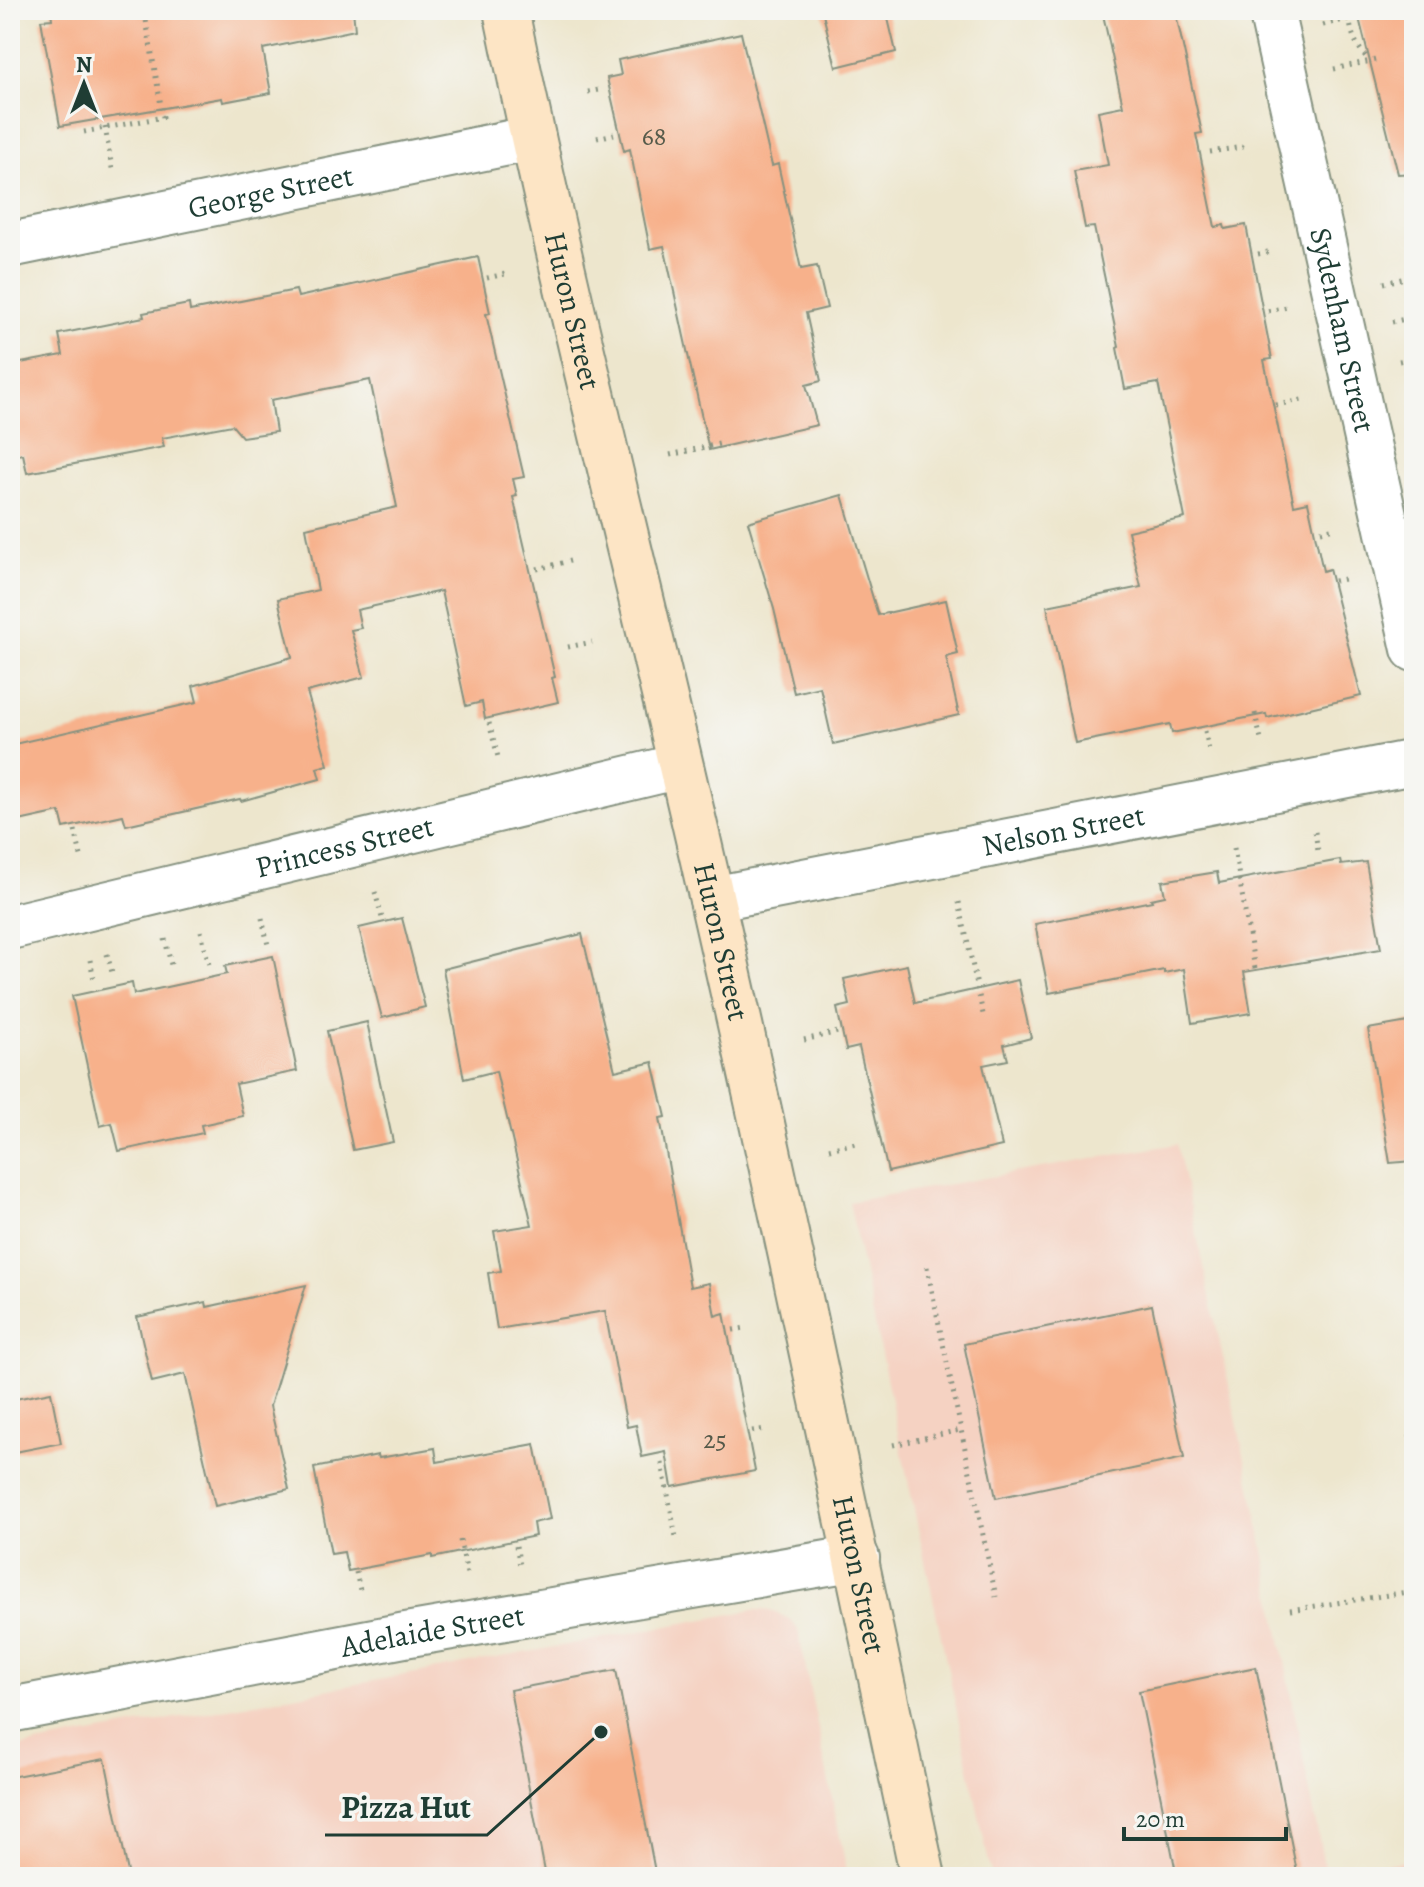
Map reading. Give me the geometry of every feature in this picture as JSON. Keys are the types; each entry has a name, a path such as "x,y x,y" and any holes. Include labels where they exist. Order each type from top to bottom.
{"main road":[{"name":"Huron Street","path":"506,10 533,138 712,899 857,1558 923,1877"}],"street":[{"name":"Sydenham Street","path":"1271,10 1414,649"},
{"name":"George Street","path":"10,245 533,138"},
{"name":"Nelson Street","path":"712,899 1414,762"},
{"name":"Princess Street","path":"10,927 680,766"},
{"name":"Adelaide Street","path":"10,1710 405,1635 857,1558"}],"path":[{"path":"1350,10 1357,48 1370,61"},
{"path":"1322,26 1351,18"},
{"path":"84,132 163,117 146,20"},
{"path":"1331,70 1380,59"},
{"path":"588,92 603,89"},
{"path":"105,127 115,185"},
{"path":"597,138 614,134"},
{"path":"1210,152 1252,145"},
{"path":"487,278 505,274"},
{"path":"1378,284 1414,276"},
{"path":"1276,405 1307,399"},
{"path":"670,455 719,444"},
{"path":"537,569 574,560"},
{"path":"568,647 592,642"},
{"path":"1255,713 1262,744"},
{"path":"489,723 498,759"},
{"path":"75,830 85,872"},
{"path":"1233,838 1255,969"},
{"path":"374,885 382,918"},
{"path":"956,890 983,1014"},
{"path":"261,913 268,945"},
{"path":"201,928 210,969"},
{"path":"165,937 172,969"},
{"path":"107,951 113,976"},
{"path":"89,956 94,979"},
{"path":"804,1040 838,1032"},
{"path":"829,1149 860,1142"},
{"path":"927,1267 996,1597"},
{"path":"733,1330 745,1328"},
{"path":"1414,1404 1410,1413 1414,1462"},
{"path":"752,1431 766,1429"},
{"path":"893,1445 960,1430"},
{"path":"662,1463 678,1547"},
{"path":"460,1540 470,1586"},
{"path":"1290,1610 1414,1591"}],"shaded area":[{"path":"1177,1144 1257,1515 1326,1876 1414,1859 1414,1877 992,1877 849,1202"},
{"path":"753,1610 767,1610 781,1615 791,1620 798,1630 848,1877 10,1877 10,1749"}],"building":[{"path":"51,10 353,10 355,30 263,49 271,93 223,102 222,98 60,126 41,20 52,19"},
{"path":"822,10 886,10 896,52 836,67"},
{"path":"1102,10 1175,10 1202,133 1196,134 1215,227 1224,225 1225,229 1246,225 1272,359 1264,360 1294,505 1308,502 1323,571 1329,569 1361,696 1267,718 1266,714 1172,733 1170,724 1075,743 1047,606 1141,587 1128,531 1185,518 1158,383 1125,389 1094,227 1085,228 1074,171 1108,165 1098,111 1123,106"},
{"path":"1357,10 1414,10 1414,173 1398,174"},
{"path":"741,33 772,166 778,164 801,269 817,266 827,308 806,313 821,381 806,385 817,425 709,450 664,246 650,249 630,149 624,151 607,78 621,75 618,60"},
{"path":"478,257 490,313 486,314 524,477 513,479 517,496 513,497 555,677 552,678 558,702 485,719 482,702 466,706 441,591 357,610 361,628 351,630 364,677 307,692 328,765 317,768 320,779 241,801 126,825 123,815 64,828 60,812 10,823 10,745 197,702 193,686 292,657 278,599 318,590 306,528 397,507 370,380 271,400 276,432 242,437 232,425 162,438 164,447 27,473 23,454 10,456 10,365 63,355 59,334 144,317 143,313 189,304 190,311 296,290 298,297"},
{"path":"842,495 878,615 946,600 958,654 946,657 959,715 833,744 820,687 794,693 774,609 748,522"},
{"path":"1340,860 1341,865 1366,862 1381,949 1244,972 1251,1013 1192,1023 1184,969 1164,973 1164,970 1049,993 1035,924 1152,901 1165,896 1162,881 1217,872 1219,883"},
{"path":"402,918 425,1007 382,1018 359,928"},
{"path":"582,934 615,1071 653,1062 666,1117 660,1118 690,1287 709,1283 715,1316 724,1313 755,1471 672,1487 666,1452 642,1457 636,1425 627,1427 605,1311 497,1329 488,1273 501,1271 494,1231 532,1225 496,1071 464,1079 443,969"},
{"path":"273,956 297,1071 236,1084 243,1116 201,1125 203,1133 119,1151 112,1123 100,1126 72,996 132,983 134,994 227,974 225,966"},
{"path":"907,965 915,1003 1018,980 1031,1038 1004,1045 1008,1060 983,1065 1002,1146 888,1172 859,1047 846,1050 837,1008 850,1005 844,979"},
{"path":"1414,1021 1414,1161 1390,1163 1368,1029"},
{"path":"367,1022 393,1142 353,1150 327,1031"},
{"path":"306,1285 270,1406 289,1489 215,1506 185,1374 152,1382 137,1317 206,1302 207,1307"},
{"path":"1152,1305 1184,1458 996,1498 964,1344"},
{"path":"51,1392 61,1443 10,1453 10,1400"},
{"path":"535,1444 550,1519 533,1523 535,1536 432,1558 432,1555 348,1571 344,1552 331,1554 314,1468 435,1448 437,1462"},
{"path":"1256,1667 1298,1877 1177,1877 1139,1691"},
{"path":"616,1670 656,1877 546,1877 510,1690"},
{"path":"105,1759 129,1877 10,1877 10,1777"}],"place":[{"name":"Pizza Hut","path":"601,1732"}]}
